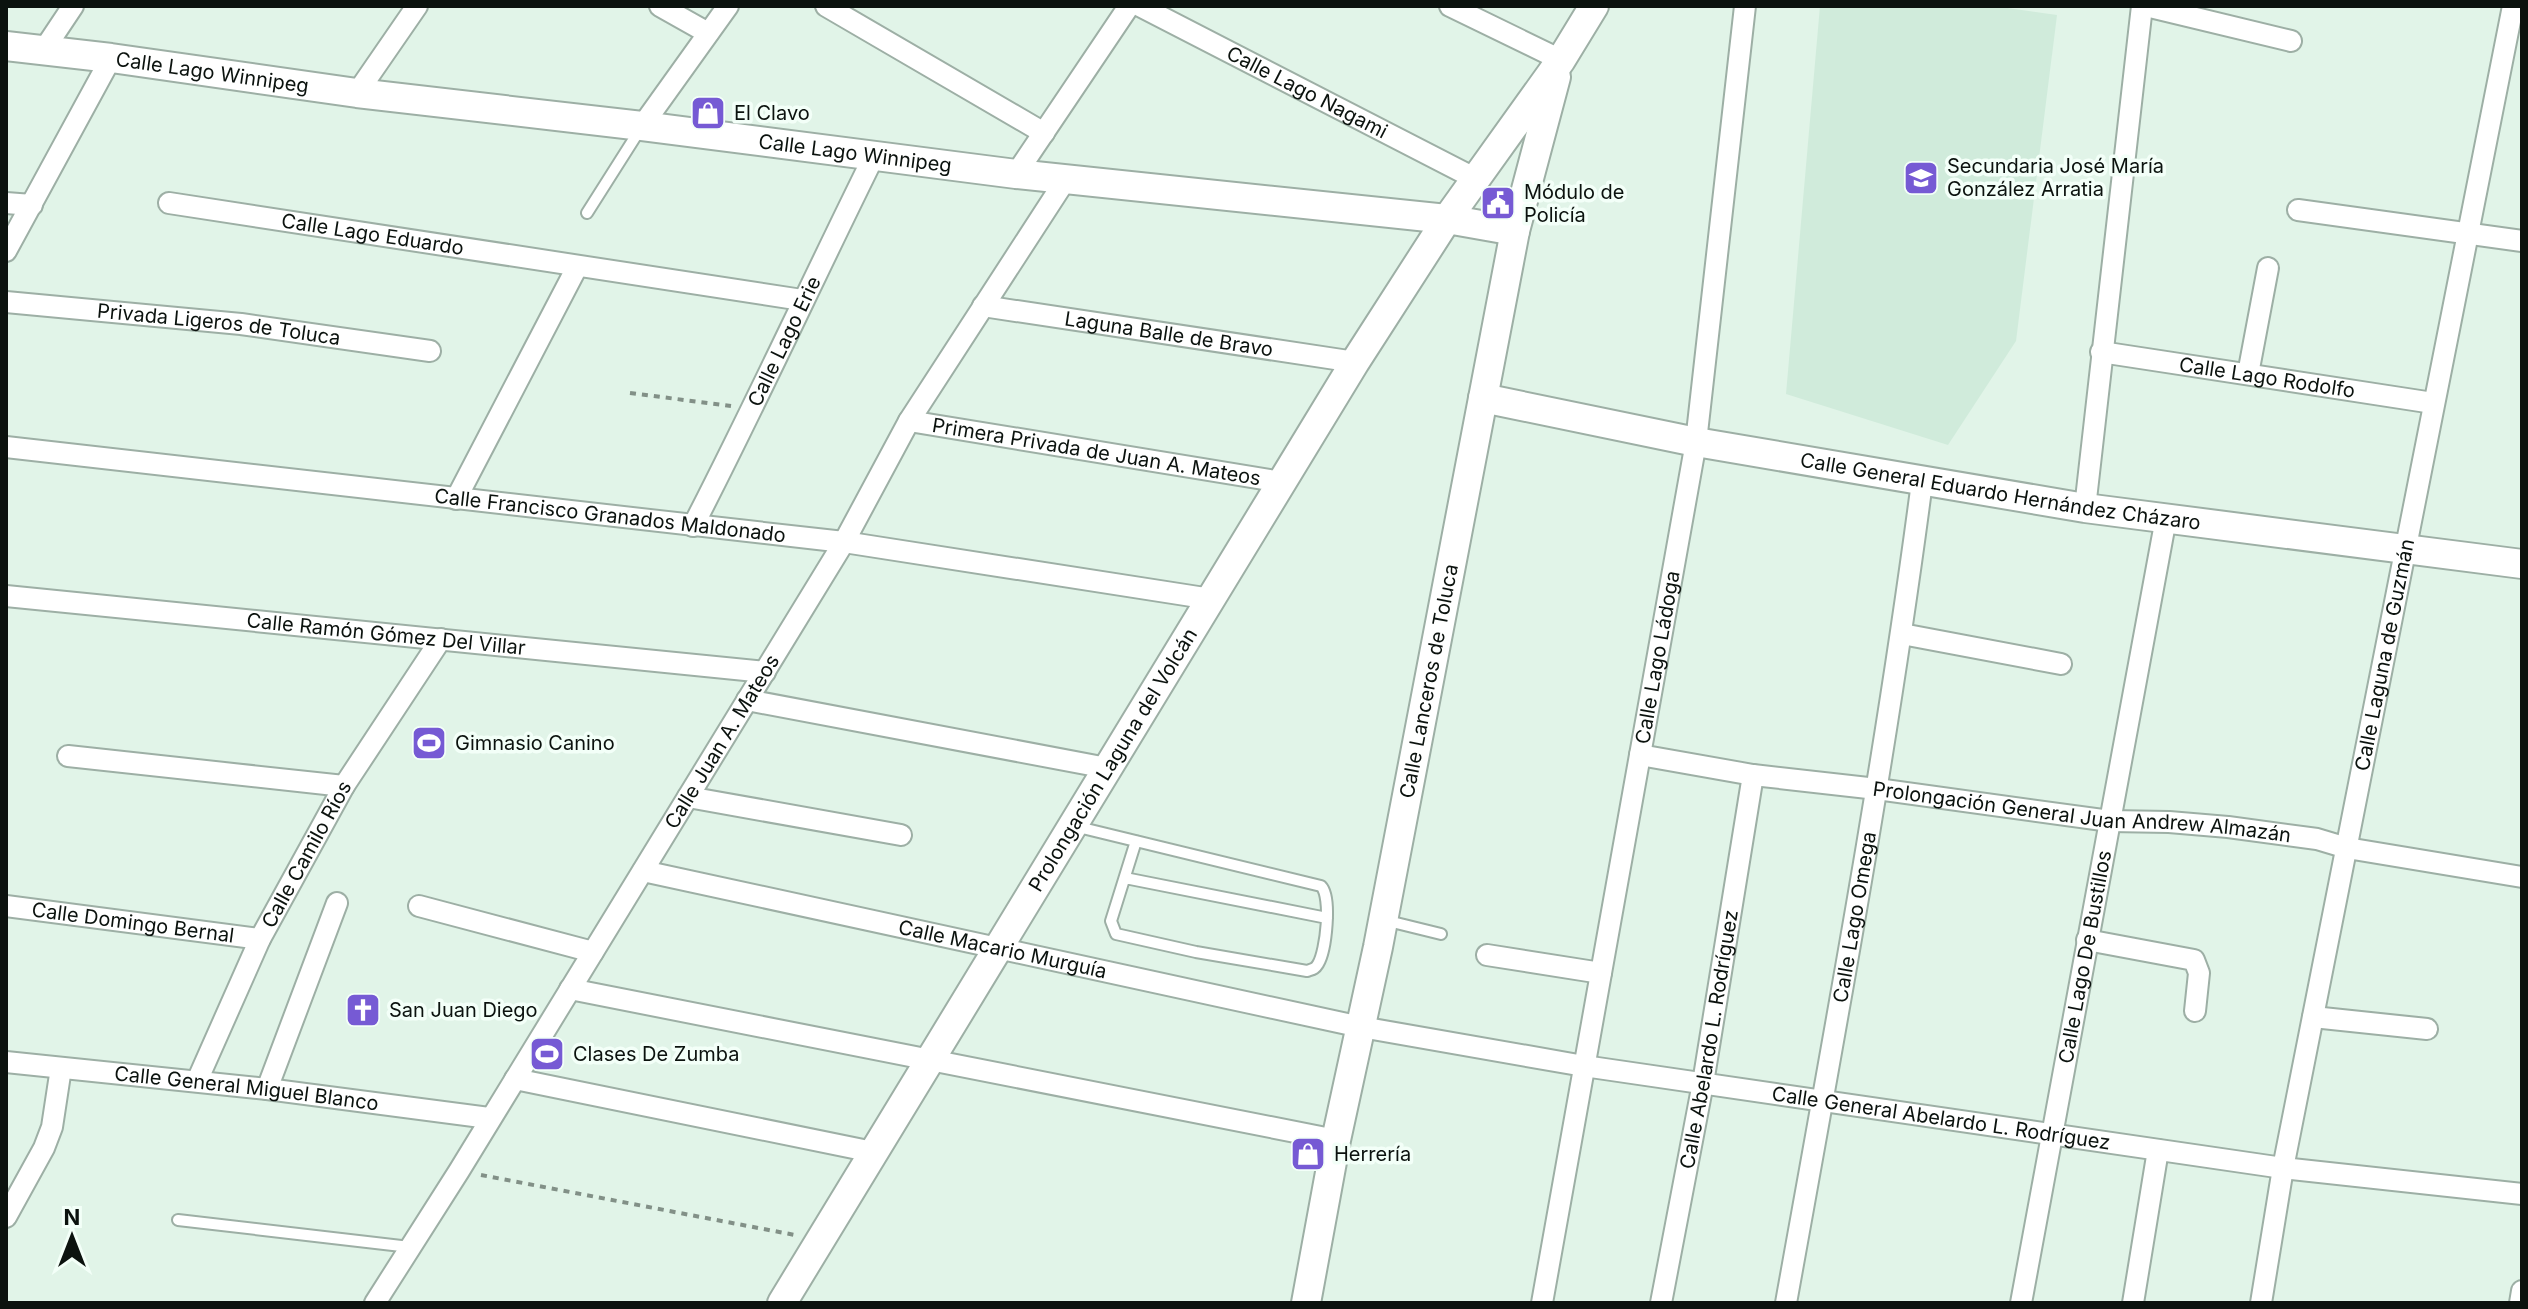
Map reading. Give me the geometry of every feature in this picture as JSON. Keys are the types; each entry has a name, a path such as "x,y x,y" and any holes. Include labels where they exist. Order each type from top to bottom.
{"main road":[{"path":"1561,60 1594,6"},
{"name":"Calle Lago Winnipeg","path":"6,46 357,93 1016,174 1447,219 1515,231"},
{"name":"Prolongación Laguna del Volcán","path":"782,1303 1355,362 1447,219 1561,60"},
{"name":"Calle Lanceros de Toluca","path":"1306,1303 1515,231 1561,60"},
{"name":"Calle General Eduardo Hernández Cházaro","path":"1483,398 1696,442 1922,482 2085,508 2522,564"}],"street":[{"path":"43,51 73,6"},
{"path":"357,93 417,6"},
{"path":"660,6 708,33"},
{"path":"642,126 728,6"},
{"path":"826,6 1044,133"},
{"path":"1016,174 1129,6"},
{"name":"Calle Lago Nagami","path":"1140,6 1476,179"},
{"path":"1450,6 1561,60"},
{"name":"Calle Lago Ládoga","path":"1542,1303 1696,442 1745,6"},
{"path":"2085,508 2144,6 2291,41"},
{"name":"Calle Laguna de Guzmán","path":"2261,1303 2283,1168 2513,6"},
{"path":"6,251 111,58"},
{"name":"Calle Lago Erie","path":"693,526 753,409 802,300 874,156"},
{"name":"Calle Juan A. Mateos","path":"382,1302 410,1247 844,542 909,421 1066,179"},
{"path":"6,203 32,205"},
{"name":"Calle Lago Eduardo","path":"169,203 802,300"},
{"path":"2298,210 2522,241"},
{"path":"456,499 577,267"},
{"path":"2248,374 2268,268"},
{"name":"Privada Ligeros de Toluca","path":"6,302 241,324 430,351"},
{"name":"Laguna Balle de Bravo","path":"983,306 1355,362"},
{"name":"Calle Lago Rodolfo","path":"2101,352 2433,403"},
{"name":"Primera Privada de Juan A. Mateos","path":"909,421 1282,482"},
{"name":"Calle Francisco Granados Maldonado","path":"6,447 844,542 1211,599"},
{"name":"Calle Lago Omega","path":"1786,1303 1877,789 1922,482"},
{"name":"Calle Lago De Bustillos","path":"2021,1303 2166,518"},
{"name":"Calle Ramón Gómez Del Villar","path":"6,596 765,672"},
{"path":"1902,634 2061,664"},
{"name":"Calle Camilo Ríos","path":"197,1081 260,939 344,786 441,639"},
{"path":"747,700 1107,768"},
{"name":"Prolongación General Juan Andrew Almazán","path":"1640,755 1753,775 2110,821 2228,827 2317,839 2347,848 2522,877"},
{"path":"68,756 344,786"},
{"name":"Calle Abelardo L. Rodríguez","path":"1661,1303 1703,1083 1753,775"},
{"path":"688,797 901,835"},
{"name":"Calle Macario Murguía","path":"643,871 1361,1027"},
{"path":"267,1089 337,903"},
{"name":"Calle Domingo Bernal","path":"6,906 260,939"},
{"path":"419,906 593,952"},
{"path":"2087,940 2194,960 2199,973 2195,1011"},
{"path":"1487,955 1601,973"},
{"path":"570,989 1336,1140"},
{"path":"2313,1017 2427,1029"},
{"name":"Calle General Abelardo L. Rodríguez","path":"1361,1027 1584,1066 2052,1135 2283,1168 2522,1194"},
{"name":"Calle General Miguel Blanco","path":"6,1062 267,1089 489,1118"},
{"path":"6,1217 44,1148 52,1127 61,1068"},
{"path":"515,1079 873,1152"},
{"path":"2133,1303 2158,1150"},
{"path":"2520,1303 2522,1291"}],"lane":[{"path":"587,213 642,126"},
{"path":"1072,826 1136,841 1321,886 1328,896 1320,961 1315,968 1307,971 1196,952 1116,934 1111,921 1136,841"},
{"path":"1125,878 1327,918"},
{"path":"1382,920 1441,934"},
{"path":"178,1220 410,1247"}],"path":[{"path":"630,393 753,409"},
{"path":"459,1171 820,1240"}],"shaded area":[{"name":"Secundaria José María González Arratia","path":"1820,6 1993,6 2057,15 2016,341 1948,445 1786,394"}],"place":[{"name":"El Clavo","path":"708,113"},
{"name":"Secundaria José María González Arratia","path":"1921,178"},
{"name":"Módulo de Policía","path":"1498,203"},
{"name":"Gimnasio Canino","path":"429,743"},
{"name":"San Juan Diego","path":"363,1010"},
{"name":"Clases De Zumba","path":"547,1054"},
{"name":"Herrería","path":"1308,1154"}]}
